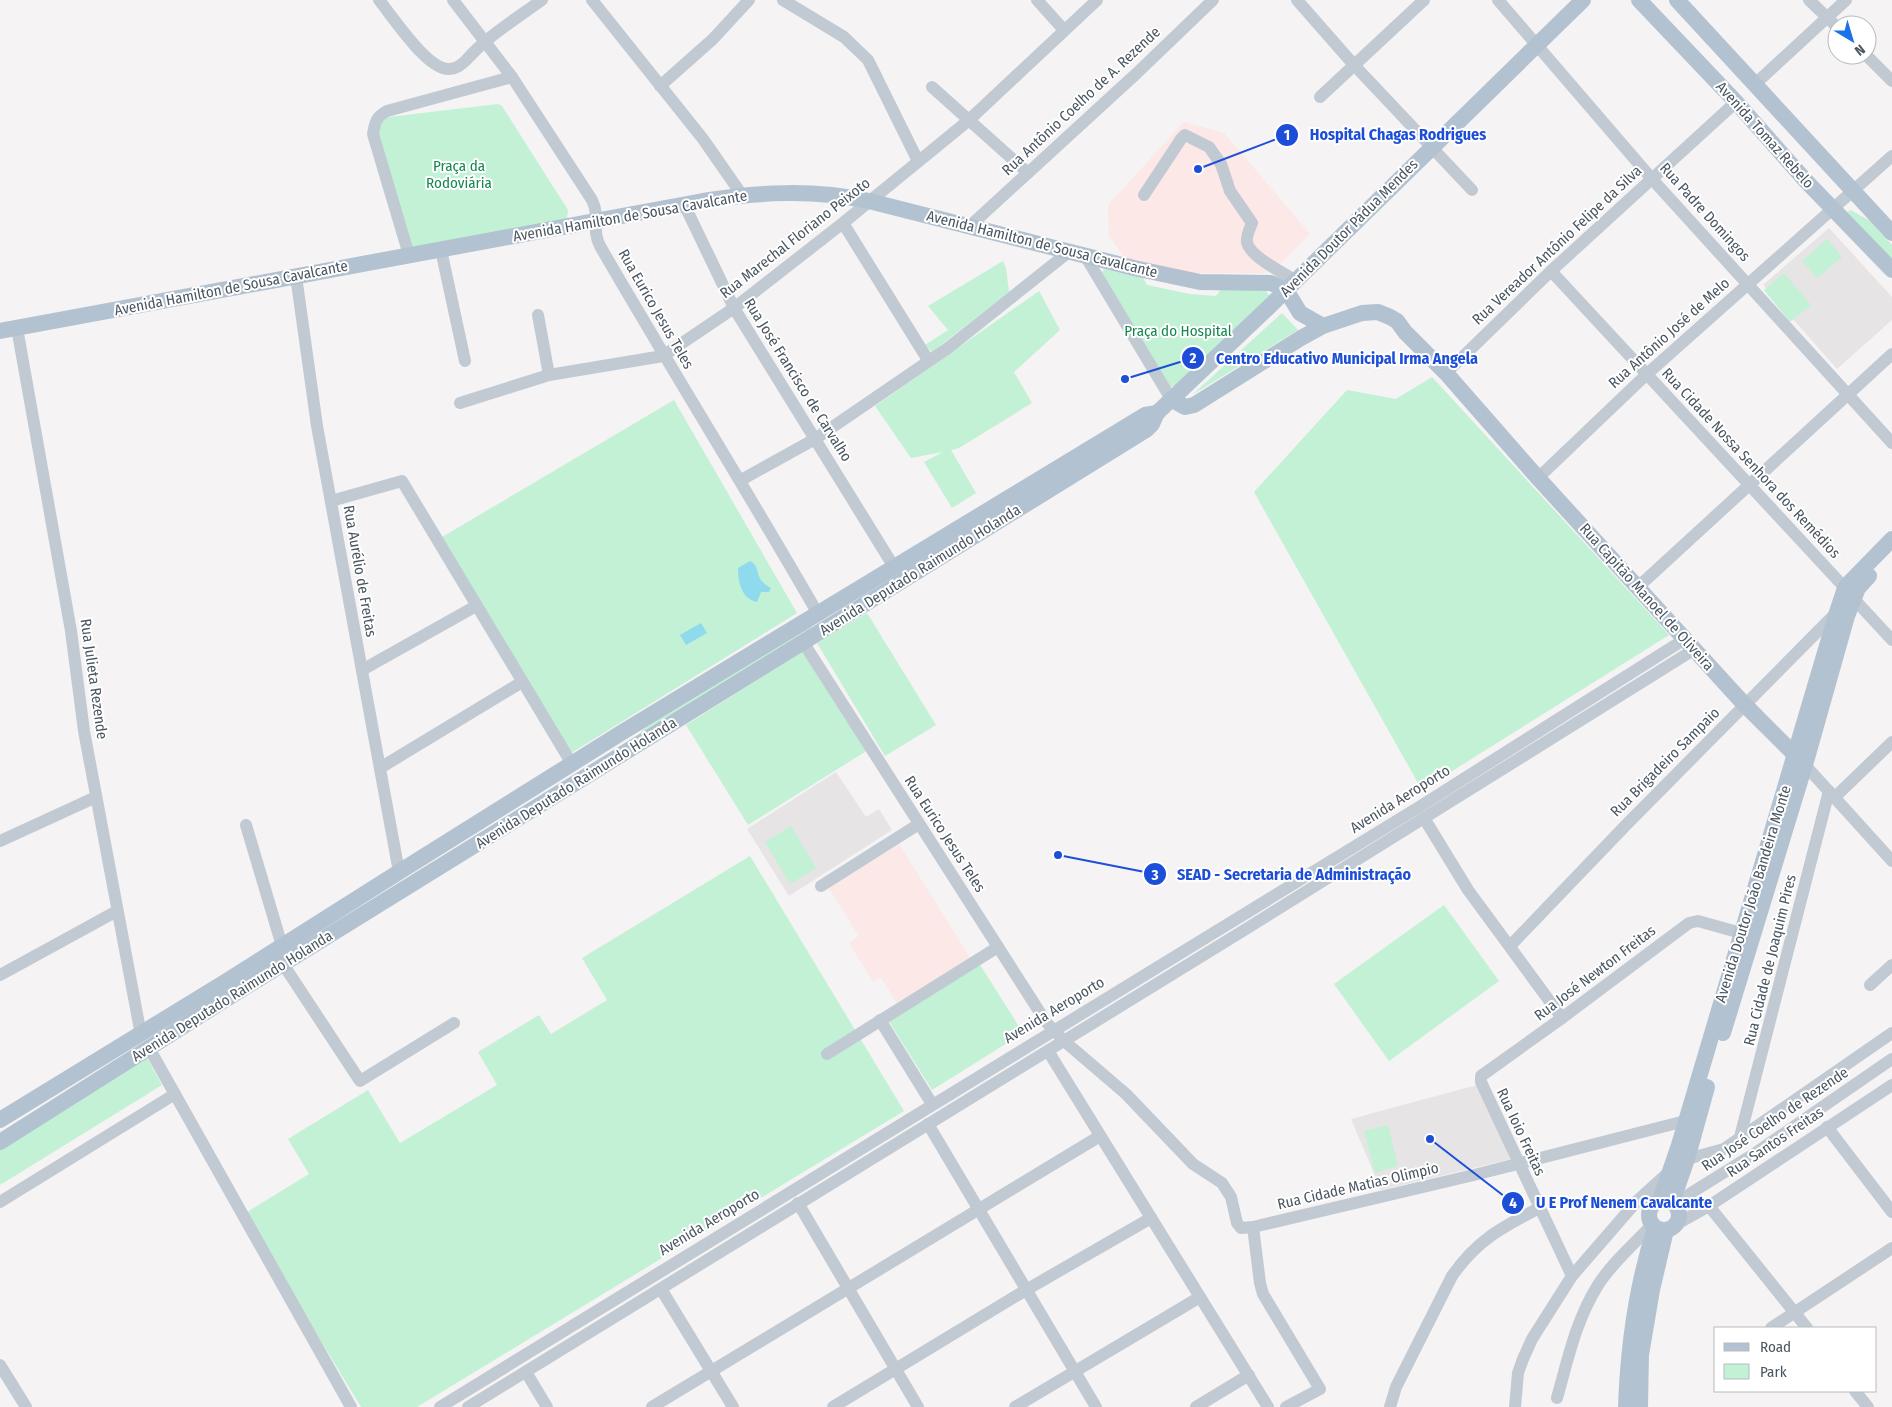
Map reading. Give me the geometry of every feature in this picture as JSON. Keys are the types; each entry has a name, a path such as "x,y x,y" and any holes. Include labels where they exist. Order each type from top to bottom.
{"main road":[{"name":"Avenida Doutor Pádua Mendes","path":"1151,417 1290,285 1582,0"},
{"name":"Avenida Tomaz Rebelo","path":"1639,0 1736,102 1805,180 1892,270"},
{"name":"Avenida Tomaz Rebelo","path":"1677,0 1853,193 1892,233"},
{"path":"1687,50 1707,34"},
{"name":"Avenida Hamilton de Sousa Cavalcante","path":"0,331 684,204 742,195 804,192 840,195 869,201 1077,252 1134,268 1200,282 1290,285"},
{"path":"1290,285 1300,313 1301,338"},
{"name":"Rua Capitão Manoel de Oliveira","path":"1323,326 1362,312 1375,320 1405,332 1446,372 1538,478 1744,704 1800,760"},
{"path":"1300,313 1323,326"},
{"path":"1171,400 1186,407 1194,405 1323,326"},
{"name":"Avenida Deputado Raimundo Holanda","path":"0,1142 145,1042 228,989 282,946 399,872 894,567 1151,417"},
{"name":"Avenida Deputado Raimundo Holanda","path":"228,989 283,964 1127,442 1151,417"},
{"path":"1871,567 1892,540"},
{"path":"1871,567 1892,554"},
{"name":"Avenida Doutor João Bandeira Monte","path":"1669,1202 1687,1159 1750,945 1842,614 1850,594 1858,588 1871,567"},
{"path":"622,733 629,750"},
{"name":"Avenida Doutor João Bandeira Monte","path":"1669,1202 1670,1170 1741,933 1800,760"},
{"name":"Avenida Deputado Raimundo Holanda","path":"0,1120 145,1042"},
{"path":"1626,1407 1630,1344 1646,1262 1662,1227 1679,1213 1669,1202 1652,1205 1649,1212 1662,1227 1641,1355 1640,1407"}],"street":[{"path":"379,0 424,56 448,70 458,67 465,62 484,41 542,0"},
{"name":"Rua Eurico Jesus Teles","path":"452,0 512,77 592,200 597,221 594,230 595,237 663,356 741,480 818,614"},
{"path":"592,0 703,139 742,195"},
{"path":"660,86 713,39 749,0"},
{"path":"783,0 844,37 868,60 918,161"},
{"path":"1037,0 1064,30"},
{"name":"Rua Marechal Floriano Peixoto","path":"460,403 549,375 663,356 734,308 843,223 969,120 1097,0"},
{"name":"Rua Antônio Coelho de A. Rezende","path":"971,226 1213,0"},
{"path":"1297,0 1430,148 1472,190"},
{"path":"1320,97 1424,0"},
{"name":"Rua Padre Domingos","path":"1498,0 1537,43 1652,179 1892,442"},
{"path":"1754,84 1827,18 1809,0"},
{"path":"1830,15 1846,0"},
{"path":"1876,65 1892,80"},
{"path":"409,254 373,134 375,122 379,116 386,112 512,77"},
{"path":"932,86 1028,174"},
{"name":"Rua Vereador Antônio Felipe da Silva","path":"1446,372 1551,272 1736,102"},
{"path":"1144,195 1185,135 1209,146 1221,164 1230,191 1252,223 1247,240 1248,246 1263,262 1290,285"},
{"name":"Rua Antônio José de Melo","path":"1538,478 1647,374 1748,283 1853,193 1892,156"},
{"name":"Rua José Francisco de Carvalho","path":"684,204 734,308 894,567"},
{"path":"843,223 928,360"},
{"path":"441,250 465,361"},
{"path":"741,480 815,439 948,348 1077,252 1171,400"},
{"name":"Rua Cidade Nossa Senhora dos Remédios","path":"1551,272 1892,640"},
{"name":"Rua Aurélio de Freitas","path":"296,276 317,426 399,872"},
{"path":"538,315 549,375"},
{"name":"Rua Julieta Rezende","path":"17,328 71,630 84,731 117,911 145,1042 351,1407"},
{"path":"1638,587 1892,354"},
{"path":"331,501 402,481 572,764"},
{"path":"362,670 476,606"},
{"name":"Rua Brigadeiro Sampaio","path":"1510,946 1744,704 1842,614"},
{"name":"Rua Eurico Jesus Teles","path":"803,642 1052,1030 1126,1094 1193,1164 1222,1183 1231,1197 1237,1223 1247,1227 1263,1294 1320,1389 1286,1407"},
{"name":"Avenida Aeroporto","path":"468,1407 1424,818 1690,644"},
{"name":"Avenida Aeroporto","path":"440,1407 1052,1030 1690,644"},
{"path":"380,768 522,682"},
{"path":"1832,794 1892,742"},
{"name":"Rua Capitão Manoel de Oliveira","path":"1800,760 1892,861"},
{"name":"Rua Cidade de Joaquim Pires","path":"1740,1138 1832,794"},
{"path":"0,841 96,797"},
{"path":"1424,818 1468,890 1562,1018"},
{"path":"821,886 919,824"},
{"path":"246,825 282,946"},
{"path":"0,975 117,911"},
{"name":"Rua José Newton Freitas","path":"1480,1082 1483,1074 1562,1018 1688,923 1698,921 1741,933"},
{"path":"827,1054 998,947"},
{"path":"283,964 360,1081 454,1023"},
{"path":"1870,985 1892,965"},
{"path":"880,1020 932,1104"},
{"name":"Rua José Coelho de Rezende","path":"1687,1159 1718,1152 1892,1033"},
{"path":"1048,1051 1268,1407"},
{"name":"Rua José Coelho de Rezende","path":"1669,1202 1691,1193 1741,1162 1892,1059"},
{"name":"Rua Ioio Freitas","path":"1480,1082 1572,1276"},
{"name":"Rua Santos Freitas","path":"1662,1227 1709,1206 1892,1086"},
{"path":"0,1202 174,1094"},
{"name":"Rua Cidade Matias Olimpio","path":"1247,1227 1518,1164 1685,1122"},
{"path":"928,1124 1096,1407"},
{"path":"1827,1127 1892,1212"},
{"path":"652,1407 1100,1136"},
{"path":"1515,1407 1518,1373 1532,1339 1572,1276 1637,1201 1670,1170"},
{"path":"798,1203 918,1407"},
{"path":"1709,1206 1806,1327"},
{"path":"1390,1407 1396,1388 1452,1276 1460,1264 1485,1239 1539,1208"},
{"path":"833,1407 1026,1290 1151,1218"},
{"path":"1557,1398 1581,1316 1598,1284 1662,1227"},
{"path":"1772,1327 1892,1248"},
{"path":"661,1289 733,1407"},
{"path":"1015,1407 1200,1297"},
{"path":"0,1365 26,1407"},
{"path":"526,1372 547,1407"},
{"path":"1196,1407 1249,1375"},
{"path":"1856,1392 1868,1407"}],"shaded area":[{"path":"1184,122 1224,133 1310,234 1277,267 1264,273 1193,273 1127,261 1109,236 1108,205"},
{"path":"1829,228 1892,297 1892,320 1837,369 1763,285"},
{"path":"836,772 866,817 879,809 892,830 789,896 747,829"},
{"path":"899,844 970,958 897,1003 881,977 873,981 849,943 859,936 829,888"},
{"path":"1477,1085 1511,1159 1381,1190 1351,1119"}],"green space":[{"name":"Praça da Rodoviária","path":"498,104 502,106 568,210 567,220 413,248 377,130 379,123 389,117"},
{"path":"1851,210 1870,221 1892,245 1892,266 1847,212"},
{"path":"1827,239 1842,257 1817,278 1802,261"},
{"path":"1003,261 1006,268 1009,292 932,352 925,345 948,330 928,306"},
{"name":"Praça do Hospital","path":"1104,269 1143,278 1147,285 1190,294 1216,296 1221,289 1265,290 1270,296 1178,384 1172,387 1169,386 1100,275"},
{"path":"1784,273 1811,305 1790,322 1764,290"},
{"path":"1039,291 1060,330 1014,372 1032,403 959,448 951,450 976,493 952,508 924,462 943,452 911,458 875,406"},
{"path":"1282,313 1298,330 1192,395"},
{"path":"1432,377 1669,635 1422,790 1254,492 1347,390 1396,399"},
{"path":"674,400 797,613 568,755 437,540"},
{"path":"867,613 936,725 885,756 817,643"},
{"path":"809,626 812,628 638,736 644,728"},
{"path":"805,650 868,750 748,825 686,725"},
{"path":"791,826 816,868 790,884 765,842"},
{"path":"750,856 904,1111 417,1407 361,1407 244,1214 309,1174 288,1139 368,1090 400,1143 497,1085 478,1052 539,1015 551,1034 607,1000 582,958"},
{"path":"1444,905 1499,981 1389,1061 1334,984"},
{"path":"979,963 1023,1033 932,1090 888,1020"},
{"path":"147,1058 162,1085 0,1185 0,1149"},
{"path":"1388,1125 1398,1166 1375,1173 1364,1131"}],"water":[{"path":"750,561 756,567 761,580 771,588 769,592 761,592 757,602 747,597 741,589 739,578 738,568"},
{"path":"701,623 707,633 686,645 680,635"}],"place":[{"name":"Hospital Chagas Rodrigues","path":"1198,169"},
{"name":"Centro Educativo Municipal Irma Angela","path":"1125,379"},
{"name":"SEAD - Secretaria de Administração","path":"1058,855"},
{"name":"U E Prof Nenem Cavalcante","path":"1430,1139"}]}
